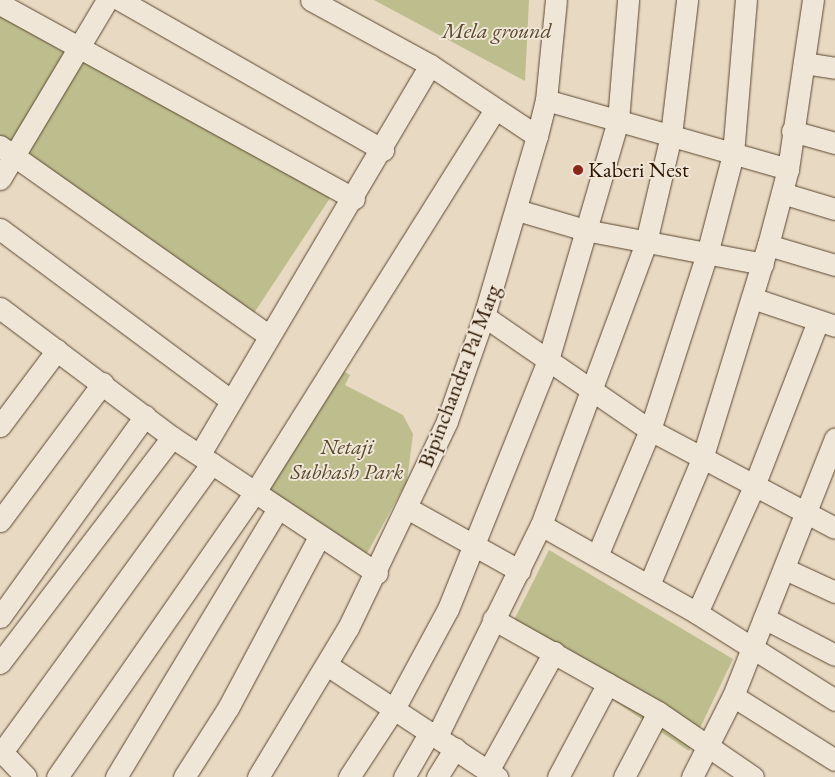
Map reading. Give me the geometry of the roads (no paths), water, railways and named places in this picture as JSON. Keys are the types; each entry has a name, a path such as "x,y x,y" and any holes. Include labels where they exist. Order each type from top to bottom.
{"street":[{"path":"0,179 7,151 107,0"},
{"path":"120,0 383,150"},
{"path":"311,0 430,65 537,136"},
{"name":"Bipinchandra Pal Marg","path":"258,777 327,665 377,573 447,420 484,316 518,210 546,100 556,0"},
{"path":"349,777 395,707 448,609 548,360 618,120 628,0"},
{"path":"404,777 434,734 520,571 541,526 593,392 646,242 671,135 687,0"},
{"path":"597,556 650,430 707,254 733,154 746,0"},
{"path":"649,585 702,459 766,255 788,169 792,131 813,0"},
{"path":"0,4 354,199"},
{"path":"804,63 835,68"},
{"path":"26,777 1,751 206,458 230,400 354,199 430,65"},
{"path":"546,100 788,169"},
{"path":"57,777 255,492 496,108"},
{"path":"792,131 835,143"},
{"path":"7,151 269,336"},
{"path":"782,193 835,209"},
{"path":"518,210 585,230 707,254 766,255 835,265"},
{"path":"0,229 230,400"},
{"path":"697,613 826,324 752,298"},
{"path":"0,308 103,383 172,437 206,458 319,537 377,573"},
{"path":"484,316 650,430 808,516 835,528"},
{"path":"0,426 57,350"},
{"path":"0,521 103,383"},
{"path":"0,618 145,416"},
{"path":"0,663 172,437"},
{"path":"692,777 733,696 808,516 835,438"},
{"path":"116,777 278,508"},
{"path":"407,508 472,546 520,571"},
{"path":"541,526 697,613 835,700"},
{"path":"184,777 270,632 319,537"},
{"path":"785,569 835,592"},
{"path":"764,618 835,655"},
{"path":"493,619 658,712 753,777"},
{"path":"327,665 395,707 492,774 554,652"},
{"path":"558,777 608,683"},
{"path":"733,696 835,760"},
{"path":"624,777 658,712"},
{"path":"437,777 455,748"}],"place":[{"name":"Kaberi Nest","path":"578,170"}],"park label":[{"name":"Mela ground","path":"497,31"},
{"name":"Netaji Subhash Park","path":"347,458"}]}
